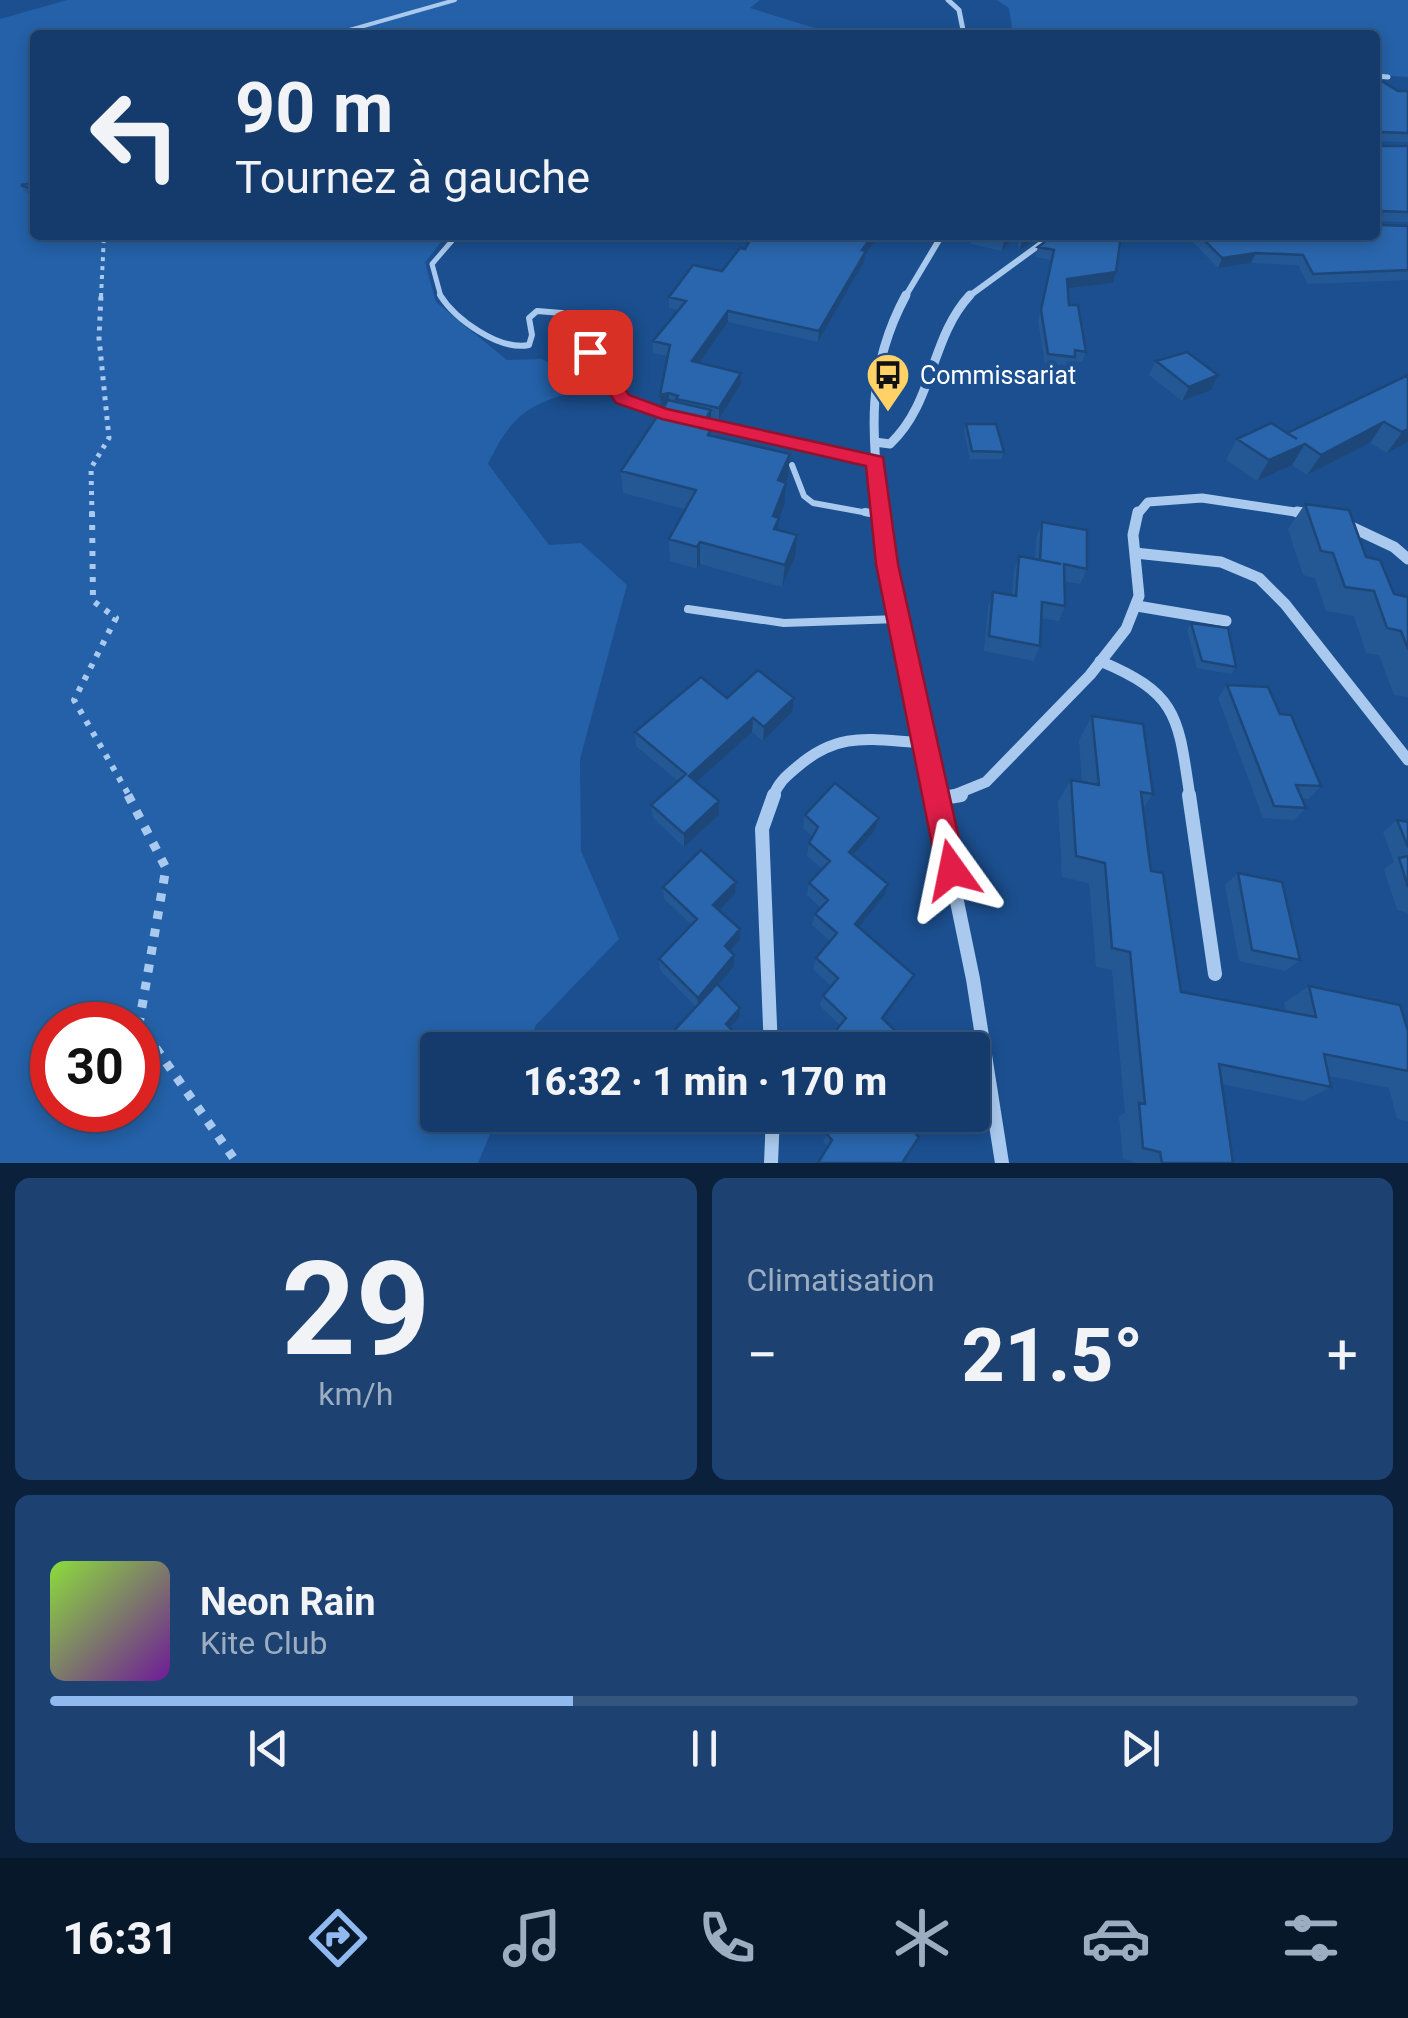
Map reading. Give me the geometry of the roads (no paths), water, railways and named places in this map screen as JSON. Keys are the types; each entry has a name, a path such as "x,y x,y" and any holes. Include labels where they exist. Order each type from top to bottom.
{"street":[{"path":"948,0 959,10 963,30"},
{"path":"1380,77 1388,78"},
{"path":"939,240 898,307 884,344 876,374 876,461 880,515 898,619 965,933 1002,1163"},
{"path":"875,442 890,444 910,422 952,321 966,299 1047,240"},
{"path":"937,799 958,796 986,782 1122,636 1138,606 1135,513 1147,502 1183,497 1309,514 1356,526 1394,547 1408,560"},
{"path":"1135,553 1221,562 1260,578 1408,760"},
{"path":"1138,606 1226,621"},
{"path":"1100,661 1149,682 1173,708 1182,744 1215,974"},
{"path":"770,1032 762,828 778,783 816,750 848,738 924,742"},
{"path":"771,1163 772,1132"}],"lane":[{"path":"350,30 455,0"},
{"path":"453,240 432,264 443,301 508,348 521,350 529,346 532,335 528,318 536,310 562,313 623,399 681,418"},
{"path":"700,422 876,461"},
{"path":"792,465 804,496 813,502 880,515"},
{"path":"688,610 784,623 898,619"}],"place":[{"name":"Commissariat","path":"888,413"}]}
